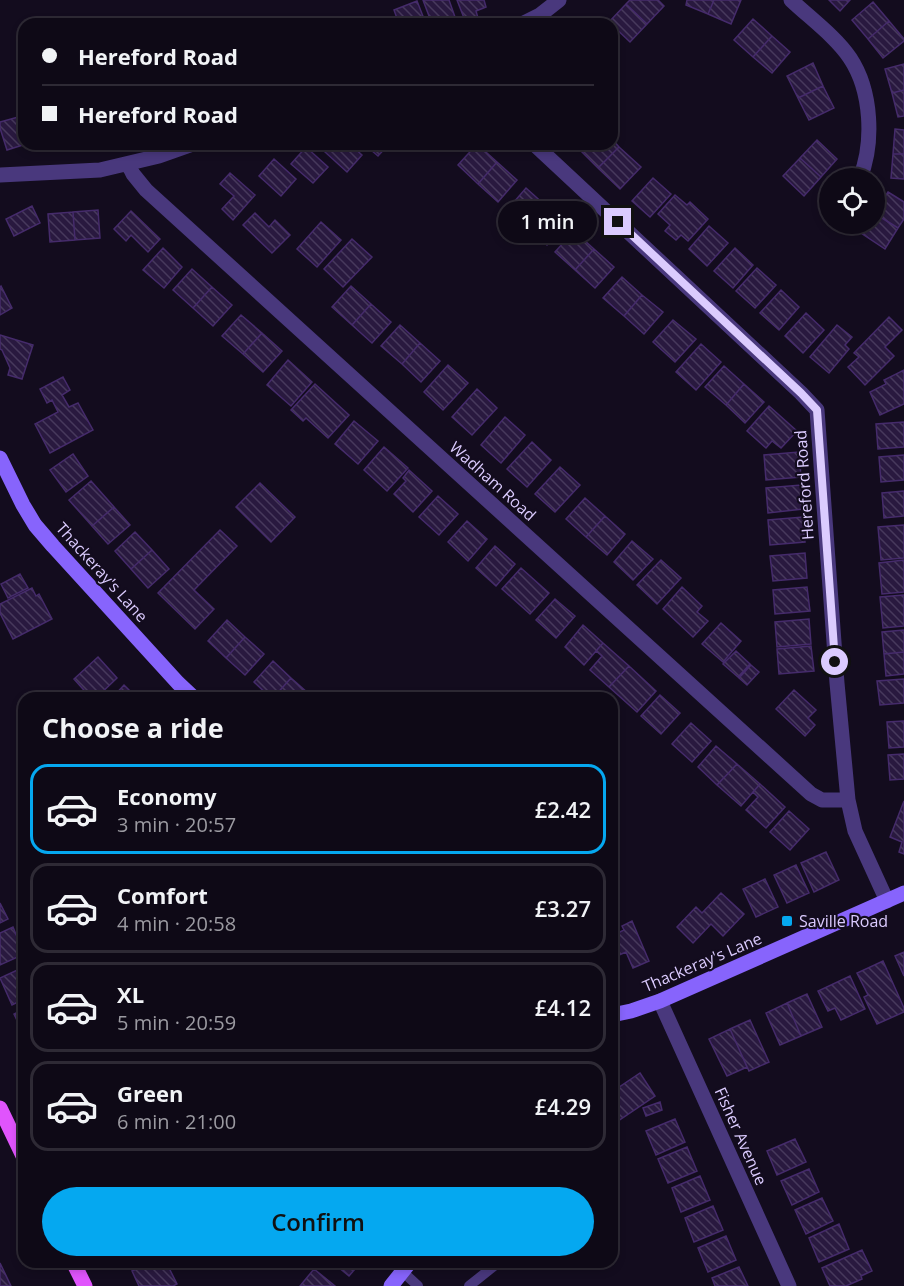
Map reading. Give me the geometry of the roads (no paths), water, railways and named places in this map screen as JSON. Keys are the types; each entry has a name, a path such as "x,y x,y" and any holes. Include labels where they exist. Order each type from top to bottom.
{"main road":[{"path":"0,1108 18,1146"},
{"path":"76,1268 85,1286"}],"street":[{"path":"534,18 560,0"},
{"path":"791,0 843,49 859,78 866,103 868,133 867,154 863,168"},
{"path":"0,175 100,170 174,150"},
{"name":"Hereford Road","path":"540,150 817,410 836,672 848,800 855,831 886,901"},
{"name":"Wadham Road","path":"129,164 133,174 146,190 811,794 822,800 848,800"},
{"name":"Thackeray's Lane","path":"0,458 35,525 188,692"},
{"name":"Thackeray's Lane","path":"618,1014 660,1001 904,893"},
{"name":"Fisher Avenue","path":"660,1001 789,1286"},
{"path":"391,1286 404,1268"}],"lane":[{"path":"407,1268 418,1286"},
{"path":"469,1286 492,1268"}],"place":[{"name":"Saville Road","path":"787,921"}]}
